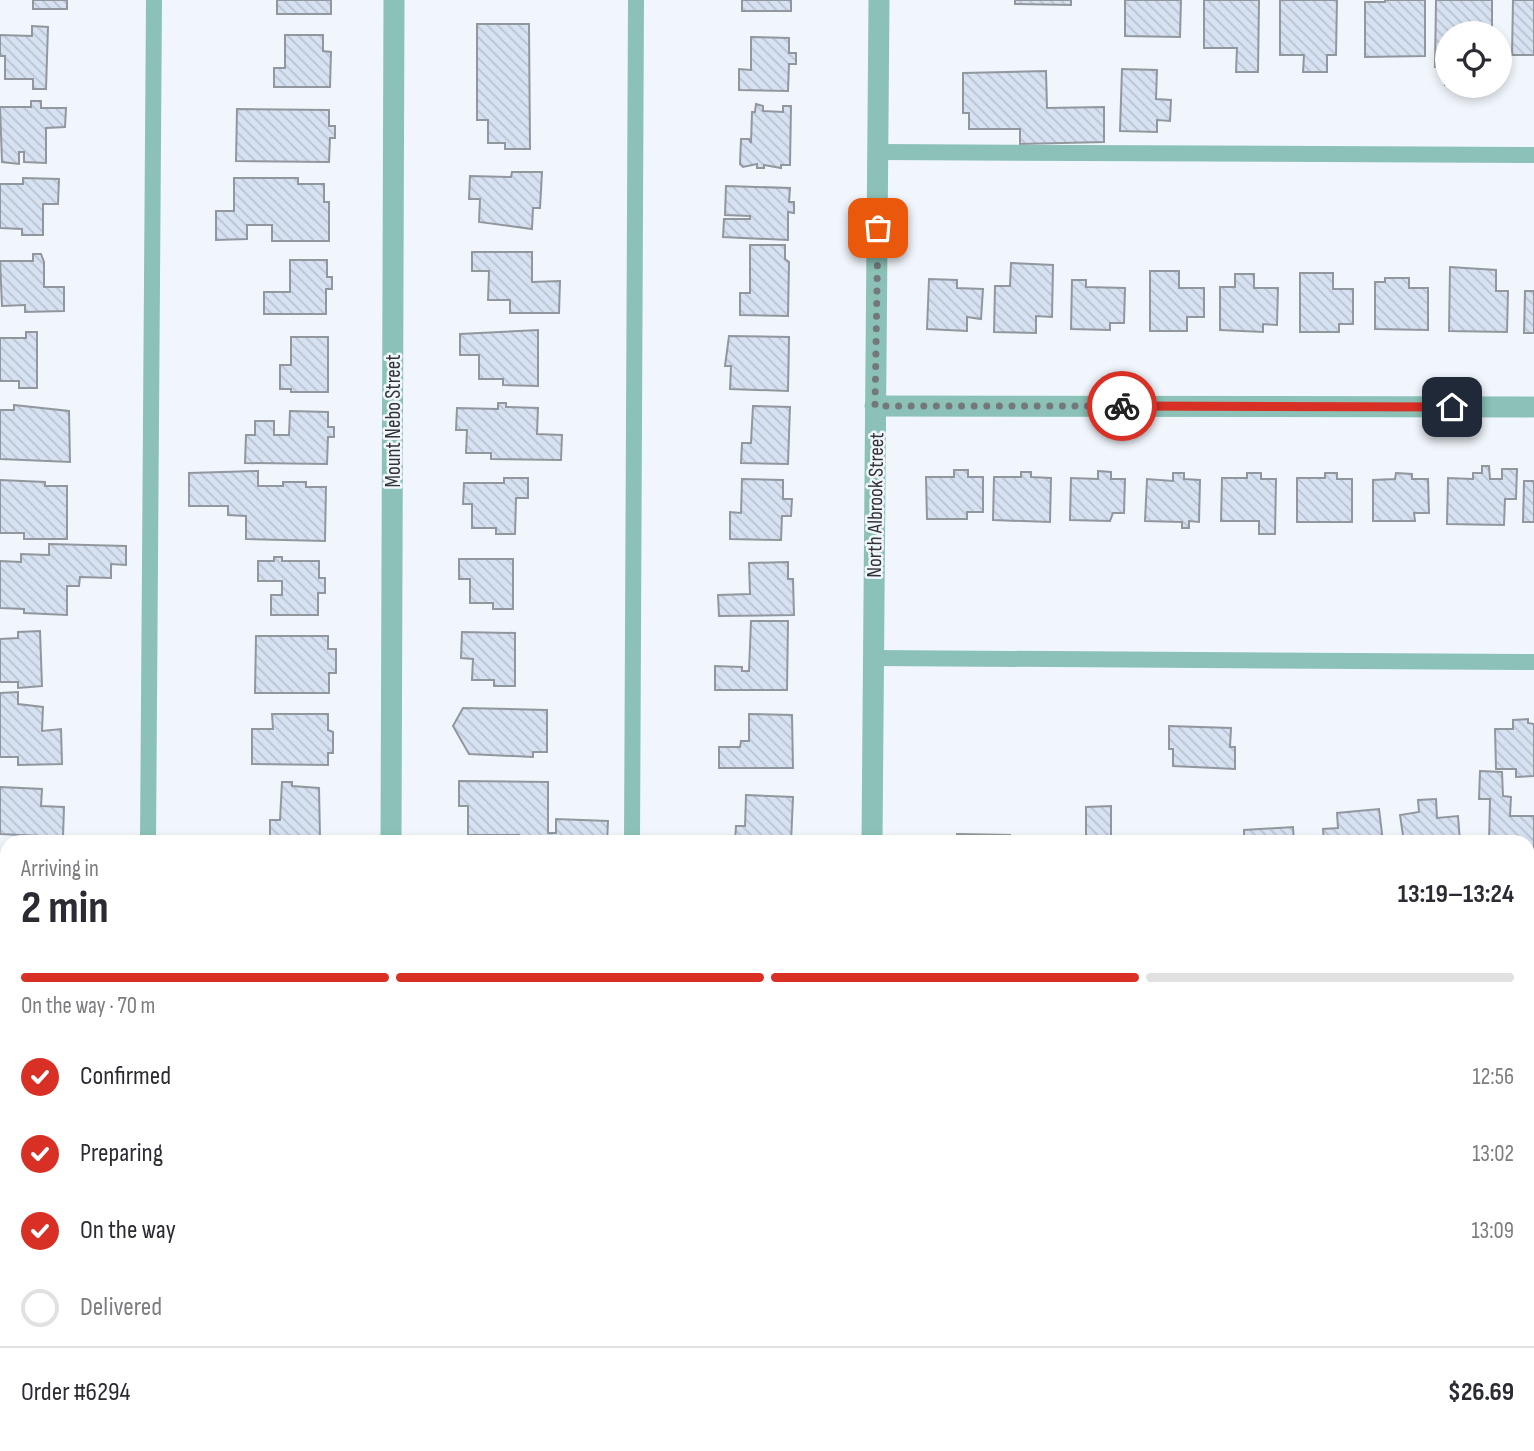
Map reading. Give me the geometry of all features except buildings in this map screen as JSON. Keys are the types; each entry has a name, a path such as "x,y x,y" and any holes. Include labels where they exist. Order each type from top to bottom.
{"street":[{"name":"Mount Nebo Street","path":"391,835 394,0"},
{"name":"North Albrook Street","path":"872,835 879,0"},
{"path":"875,406 1534,407"}],"lane":[{"path":"148,835 155,0"},
{"path":"632,835 636,0"},
{"path":"879,152 1534,155"},
{"path":"873,658 1534,662"}],"way so far":[{"path":"878,228 875,406 1122,406"}],"route":[{"path":"1122,406 1452,407"}]}
